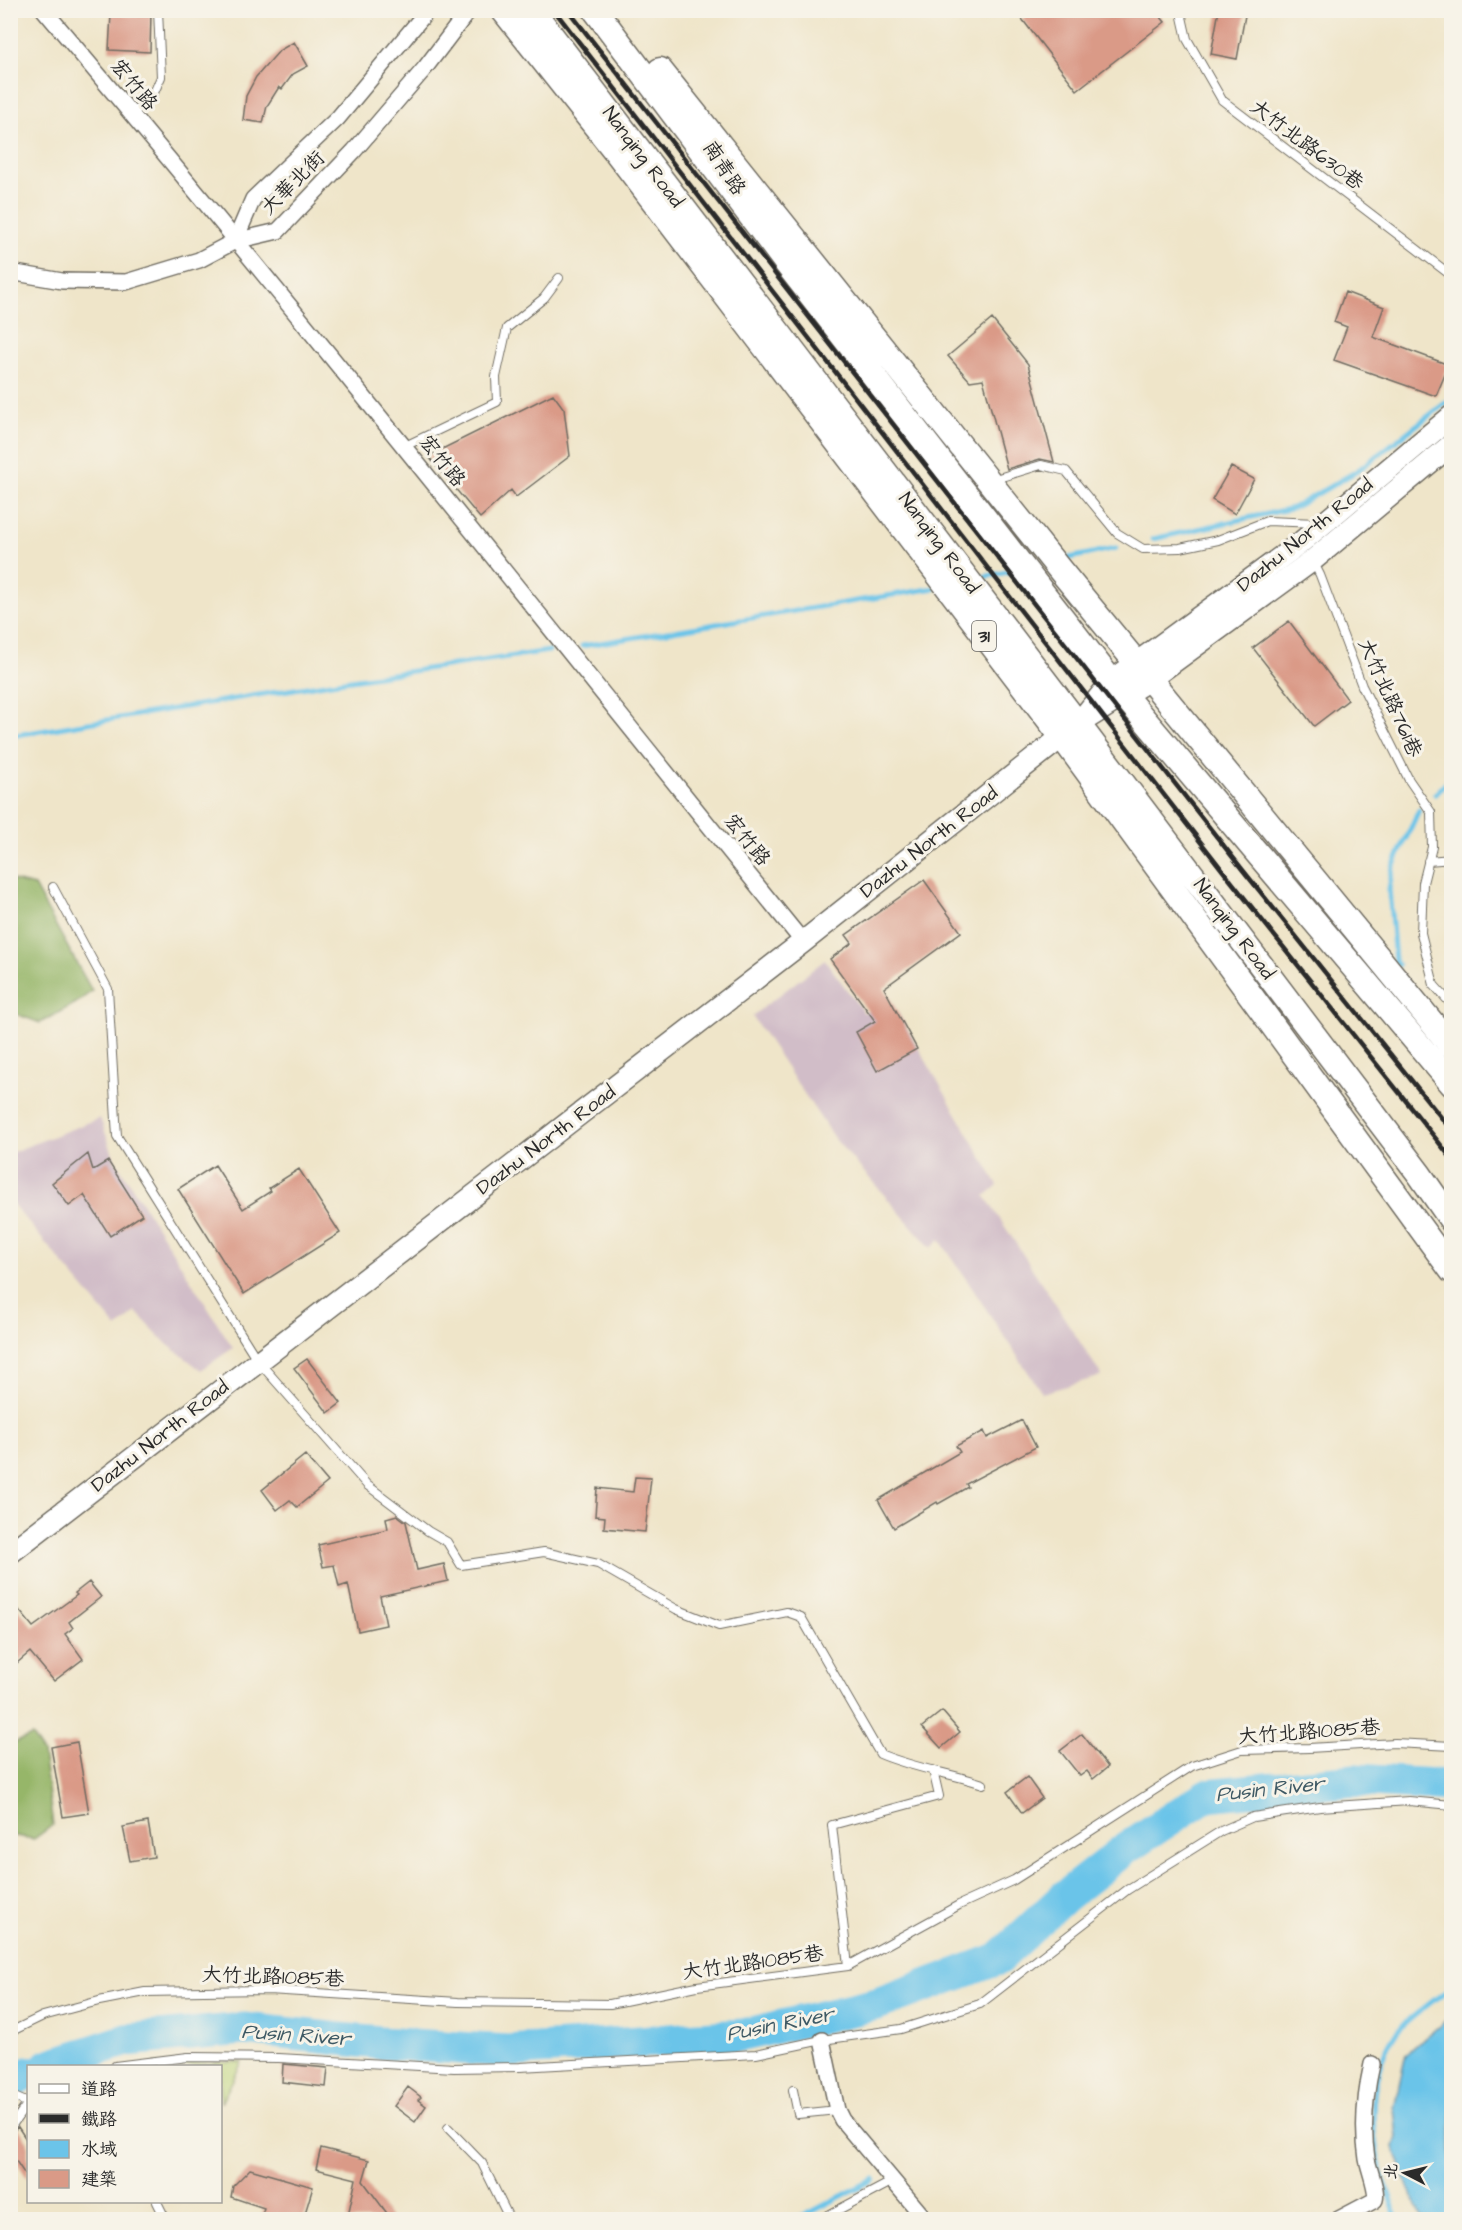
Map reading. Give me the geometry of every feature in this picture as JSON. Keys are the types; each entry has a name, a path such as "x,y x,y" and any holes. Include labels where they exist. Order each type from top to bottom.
{"main road":[{"name":"31","path":"503,10 1070,730 1452,1271"},
{"name":"Nanqing Road","path":"531,10 744,288 1070,730 1420,1175 1452,1221"},
{"path":"595,10 786,263 1119,689 1452,1084"},
{"path":"615,10 663,74 989,481 1452,1047"},
{"name":"南青路","path":"663,74 786,263"},
{"path":"617,153 744,288"}],"street":[{"name":"宏竹路","path":"44,10 132,114 803,942"},
{"name":"大華北街","path":"235,242 253,199 338,118 428,10"},
{"name":"大華北街","path":"235,242 278,231 354,151 425,68 469,10"},
{"path":"10,272 62,281 126,282 198,260 235,242"},
{"name":"Dazhu North Road","path":"10,1553 803,942 1070,730 1452,416"},
{"name":"Dazhu North Road","path":"1143,670 1313,561 1452,444"},
{"path":"822,2040 837,2110 842,2120 926,2220"},
{"path":"1337,2220 1376,2200 1377,2194 1371,2181 1367,2158 1364,2117 1372,2064"}],"lane":[{"path":"132,114 153,95 161,77 158,10"},
{"name":"大竹北路630巷","path":"1185,10 1182,17 1187,39 1222,100 1452,276"},
{"path":"403,447 497,402 496,377 507,328 544,298 559,278"},
{"path":"989,481 1041,465 1066,471 1117,533 1143,549 1180,548 1218,540 1267,521 1321,523"},
{"name":"大竹北路761巷","path":"1299,544 1313,561 1320,575 1362,686 1409,780 1431,812 1432,847 1423,883 1421,933 1434,985 1452,1005"},
{"path":"1428,861 1452,859"},
{"path":"53,887 108,989 117,1136 258,1361 367,1485 428,1531 447,1542 461,1564 544,1552 598,1564 676,1609 719,1626 787,1612 801,1617 880,1754 903,1763 983,1784"},
{"name":"大竹北路1085巷","path":"10,2032 43,2016 145,1992 269,1990 458,2002 610,2004 697,1986 848,1966 959,1905 1014,1880 1192,1766 1242,1750 1309,1749 1395,1743 1452,1746"},
{"path":"848,1966 832,1825 939,1796 933,1770"},
{"path":"130,2065 188,2057 279,2058 454,2068 520,2067 756,2054 822,2040 901,2029 980,2004 1127,1890 1221,1831 1253,1817 1320,1807 1409,1801 1452,1805"},
{"path":"793,2090 798,2114 837,2110"},
{"path":"10,2095 27,2103"},
{"path":"10,2128 27,2104"},
{"path":"448,2128 482,2163 510,2220"},
{"path":"819,2220 893,2181"},
{"path":"158,2203 166,2220"}],"shaded area":[{"path":"825,960 864,1013 889,997 998,1185 985,1196 1102,1376 1042,1393 940,1240 931,1248 834,1138 752,1016"},
{"path":"100,1118 115,1160 233,1348 201,1370 167,1344 136,1312 117,1328 11,1202 10,1153"}],"green space":[{"path":"11,880 34,886 92,991 76,1003 40,1023 13,1013 10,999"},
{"path":"32,1736 43,1753 53,1825 34,1839 10,1835 11,1744"},
{"path":"242,2062 222,2101 222,2065 152,2065"}],"water":[{"path":"1451,2016 1451,2219 1423,2219 1408,2187 1394,2147 1397,2137 1394,2108 1406,2054"}],"building":[{"path":"1032,10 1155,10 1165,22 1077,90 1022,19"},
{"path":"1219,10 1246,10 1237,59 1211,54"},
{"path":"137,13 151,13 150,52 109,50 111,14 137,16"},
{"path":"294,42 308,66 293,74 282,89 279,87 267,106 263,123 243,120 246,96 256,77 280,50"},
{"path":"1345,292 1384,307 1373,337 1449,365 1436,396 1334,360 1347,327 1334,322"},
{"path":"992,319 1028,364 1054,462 1040,459 1007,469 983,379 970,381 948,356"},
{"path":"553,394 564,409 570,456 516,497 511,490 480,518 428,456"},
{"path":"1231,467 1254,479 1235,514 1212,500"},
{"path":"1289,621 1348,700 1314,726 1253,648"},
{"path":"924,880 961,932 884,988 917,1049 877,1071 856,1032 875,1021 830,959 852,943 846,935"},
{"path":"88,1154 93,1170 108,1161 142,1215 110,1236 84,1195 69,1206 52,1183"},
{"path":"215,1165 243,1209 271,1191 269,1188 299,1169 340,1233 244,1294 178,1189"},
{"path":"307,1359 341,1403 328,1413 294,1368"},
{"path":"1022,1420 1036,1447 966,1484 968,1487 938,1504 937,1502 894,1528 878,1500 960,1452 956,1446 984,1431 987,1438"},
{"path":"305,1455 328,1482 297,1507 290,1500 277,1510 262,1490"},
{"path":"635,1477 651,1478 645,1532 604,1528 605,1517 595,1516 597,1488 633,1492"},
{"path":"397,1515 406,1522 417,1570 444,1564 448,1581 380,1596 386,1625 358,1631 348,1584 339,1587 334,1565 323,1567 318,1545 388,1529 386,1518"},
{"path":"89,1582 101,1597 69,1622 73,1628 65,1634 83,1659 54,1681 30,1652 17,1663 10,1654 10,1599 33,1627 77,1595 75,1593"},
{"path":"942,1711 960,1732 941,1748 922,1727"},
{"path":"1082,1734 1108,1767 1093,1779 1087,1771 1080,1776 1060,1751"},
{"path":"77,1742 89,1813 63,1817 51,1747"},
{"path":"1027,1777 1042,1798 1022,1813 1007,1792"},
{"path":"148,1822 154,1857 130,1861 123,1827"},
{"path":"283,2064 328,2068 326,2087 282,2082"},
{"path":"408,2087 421,2097 418,2100 426,2106 415,2122 394,2106"},
{"path":"18,2127 27,2140 27,2178 16,2161 10,2165 10,2134"},
{"path":"321,2148 369,2160 363,2181 392,2220 347,2220 356,2179 316,2169"},
{"path":"250,2169 313,2187 303,2220 260,2220 264,2208 231,2197 233,2186"}],"waterway":[{"path":"1153,539 1293,508 1357,471 1452,398"},
{"path":"1065,559 1116,548"},
{"path":"979,578 1012,571"},
{"path":"582,646 935,588"},
{"path":"10,736 337,682 549,651"},
{"path":"1435,794 1452,777"},
{"path":"1398,965 1395,961 1389,889 1393,867 1419,810"},
{"name":"Pusin River","path":"50,2065 127,2040 244,2029 379,2043 508,2051 743,2035 877,2004 998,1959 1065,1896 1125,1849 1207,1795 1355,1780 1452,1786"},
{"path":"1399,2220 1382,2175 1377,2151 1374,2127 1377,2078 1384,2055 1399,2029 1452,1987"},
{"name":"Pusin River","path":"10,2084 27,2074"},
{"path":"864,2133 893,2168"},
{"path":"798,2219 874,2179"}],"railway":[{"path":"554,10 1227,876 1452,1159"},
{"path":"568,10 1242,869 1452,1131"}]}
